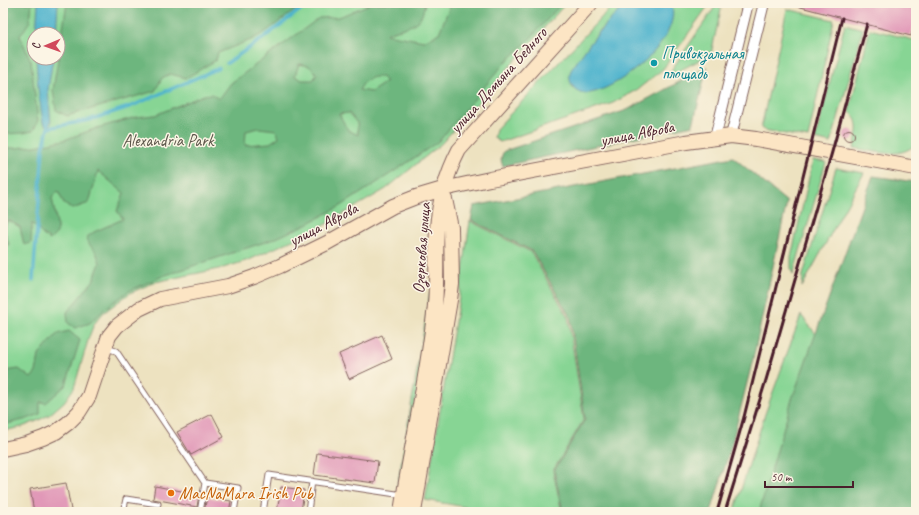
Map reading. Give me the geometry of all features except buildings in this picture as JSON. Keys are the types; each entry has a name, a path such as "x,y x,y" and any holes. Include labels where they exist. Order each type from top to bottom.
{"street":[{"name":"улица Демьяна Бедного","path":"443,189 450,166 459,150 591,3"},
{"path":"715,138 748,3"},
{"path":"731,136 764,3"},
{"name":"улица Аврова","path":"3,449 26,444 56,432 79,412 89,396 109,336 117,326 139,309 160,299 228,286 254,277 327,243 393,206 416,197 443,189 537,170 731,136 763,140 916,168"},
{"name":"Озерковая улица","path":"401,512 410,496 448,318 452,284 451,228 443,189"},
{"name":"Озерковая улица","path":"410,496 414,512"}],"lane":[{"path":"105,347 116,352 205,483 200,512"},
{"path":"264,512 269,475 410,496"},
{"path":"308,512 312,481"},
{"path":"205,483 238,488 234,512"},
{"path":"123,512 126,499 158,504"}],"green space":[{"name":"Alexandria Park","path":"3,3 566,3 441,144 386,189 321,227 249,260 223,268 155,282 130,293 103,313 94,324 74,388 64,402 49,415 22,427 3,431"},
{"path":"3,3 32,3 30,21 20,36 26,50 26,66 32,66 38,121 33,131 3,134"},
{"path":"67,3 305,3 264,33 251,40 218,53 216,60 186,78 170,74 162,78 155,91 67,116 56,110 53,90 57,66 66,66 66,26 63,26"},
{"path":"372,3 425,3 419,20 406,28 386,34 424,41 439,33 449,8 447,3 562,3 528,41 503,65 439,141 404,165 341,206 307,224 274,239 163,276 129,291 106,308 90,323 75,328 68,323 67,312 93,281 100,263 96,252 88,243 87,237 94,232 123,219 117,211 124,193 98,171 89,203 72,209 64,204 58,191 52,198 57,224 57,233 50,240 32,223 31,243 24,245 20,227 8,220 4,230 9,244 3,252 3,148 35,146 64,140 97,128 136,117 155,115 204,95 212,94 219,99 231,83 319,18 339,17","holes":["299,64 309,66 317,74 313,80 302,80 295,76","374,77 382,77 386,82 371,92 359,90 365,81","349,113 357,123 358,135 348,130 339,114","259,128 276,130 279,137 270,143 245,145 246,131"]},
{"path":"615,3 629,3 601,29 579,59 572,87 583,92 672,4 671,3 710,3 663,69 638,89 613,103 500,142 494,138 496,129"},
{"path":"717,4 721,9 711,54 673,74 670,72"},
{"path":"787,9 834,20 808,138 764,130 761,128"},
{"path":"845,24 863,29 831,143 815,139"},
{"path":"870,29 914,40 916,43 916,144 910,149 902,152 886,153 854,148 857,123 849,111"},
{"path":"707,67 693,125 503,166 501,162 504,151 627,110"},
{"path":"733,157 787,202 753,359 732,443 711,512 563,512 554,471 585,419 570,317 532,251 471,220 474,206"},
{"path":"813,160 826,162 793,275 791,268 791,257"},
{"path":"836,168 864,173 802,287 803,275"},
{"path":"873,176 916,182 916,512 759,512 792,399"},
{"path":"470,221 531,252 568,317 584,419 553,471 562,512 494,512 425,500 459,298"},
{"path":"430,293 434,293 400,488 397,488"},
{"path":"801,315 819,338 765,512 734,512 765,414"},
{"path":"69,331 80,340 66,385 46,403 40,402 40,414 3,425 3,378 5,371 19,369 31,378 36,372 39,355 57,334"}],"water":[{"path":"38,3 58,3 57,26 37,26"},
{"path":"629,3 671,3 672,17 668,31 659,46 632,72 603,89 590,93 580,92 571,84 571,70 590,43 612,18"},
{"path":"37,66 52,66 48,90 51,123 48,128 43,123"}],"waterway":[{"path":"227,63 262,39 309,3"},
{"path":"33,280 43,149 48,128 89,120 132,106 219,68"}],"railway":[{"path":"717,512 744,417 842,18"},
{"path":"725,512 766,380 832,152 867,24"}],"place":[{"name":"Привокзальная площадь","path":"654,63"},
{"name":"MacNaMara Irish Pub","path":"171,493"}]}
